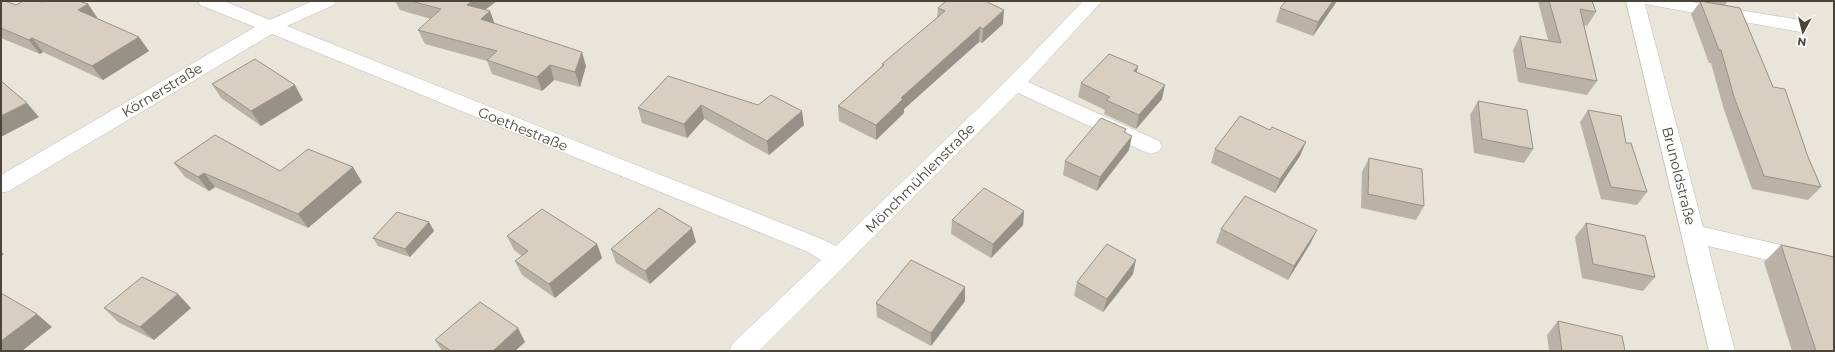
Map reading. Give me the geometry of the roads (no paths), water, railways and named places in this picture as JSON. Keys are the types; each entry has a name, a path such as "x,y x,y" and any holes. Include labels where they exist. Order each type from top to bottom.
{"street":[{"name":"Goethestraße","path":"207,1 816,246 838,259"},
{"name":"Körnerstraße","path":"1,185 270,27 327,1"},
{"name":"Brunoldstraße","path":"1635,1 1722,351"},
{"path":"1652,1 1800,26"},
{"name":"Mönchmühlenstraße","path":"742,351 838,259 1015,84 1089,2"},
{"path":"1015,84 1151,146"},
{"path":"1693,234 1828,265 1834,268"}]}
